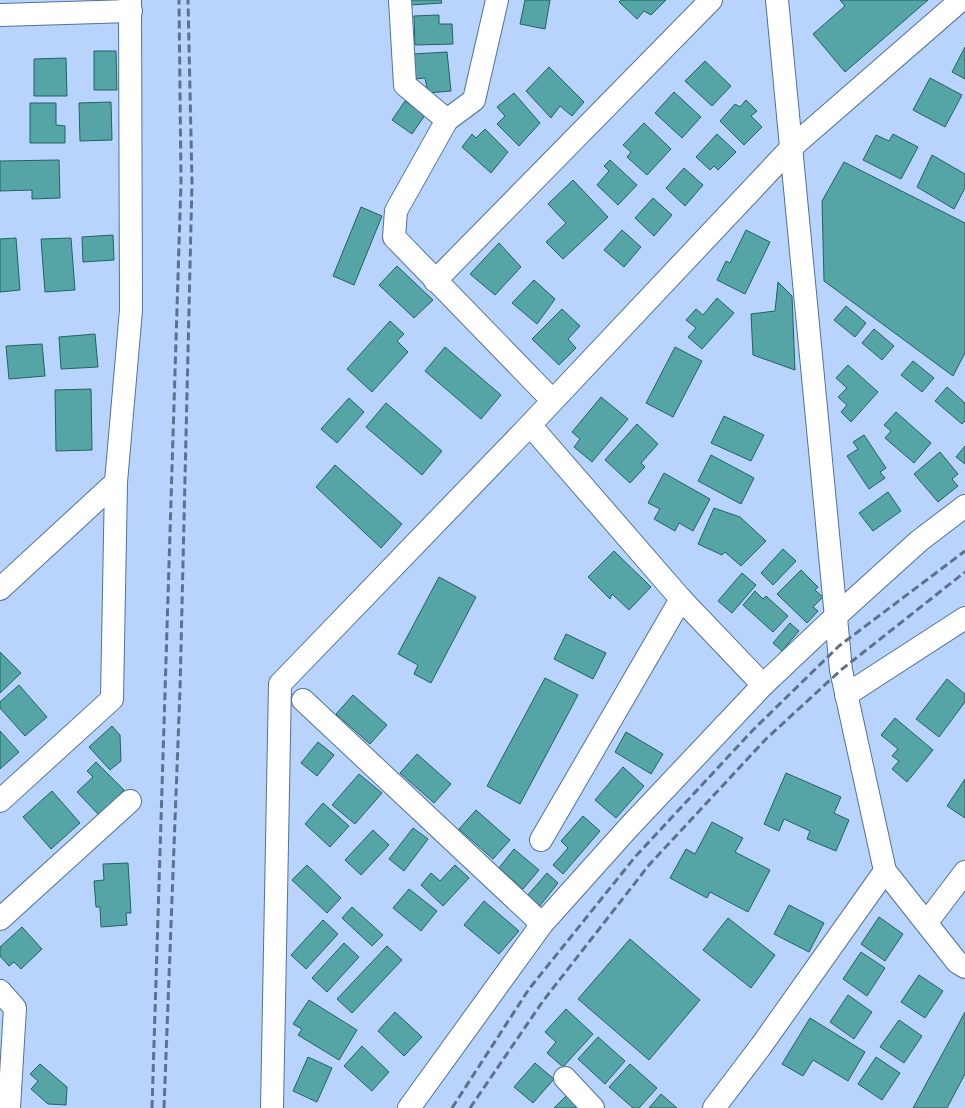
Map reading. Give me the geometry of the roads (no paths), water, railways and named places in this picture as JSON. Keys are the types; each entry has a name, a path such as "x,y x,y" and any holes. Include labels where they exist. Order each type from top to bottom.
{"street":[{"path":"400,0 405,86 446,120"},
{"path":"497,0 474,100 446,120 396,211 394,237 552,400"},
{"path":"435,281 711,0"},
{"path":"777,0 841,670 884,871 927,922 957,962 965,968"},
{"path":"272,1108 280,684 530,425 792,147 961,0"},
{"path":"0,15 131,6 130,310 116,482 112,699 0,801"},
{"path":"530,425 681,598 763,685"},
{"path":"0,589 116,482"},
{"path":"409,1108 542,924 670,783 763,685 836,616 919,542 965,506"},
{"path":"541,840 681,598"},
{"path":"846,695 965,618"},
{"path":"303,700 542,924"},
{"path":"0,919 130,801"},
{"path":"714,1108 761,1046 884,871"},
{"path":"927,922 965,872"},
{"path":"0,991 15,1008 9,1108"},
{"path":"565,1078 593,1108"}],"railway":[{"path":"152,1108 181,181 179,0"},
{"path":"164,1108 180,690 192,182 188,0"},
{"path":"452,1108 529,989 635,857 752,731 839,646 965,551"},
{"path":"470,1108 543,1001 649,865 766,739 841,670 965,572"}]}
